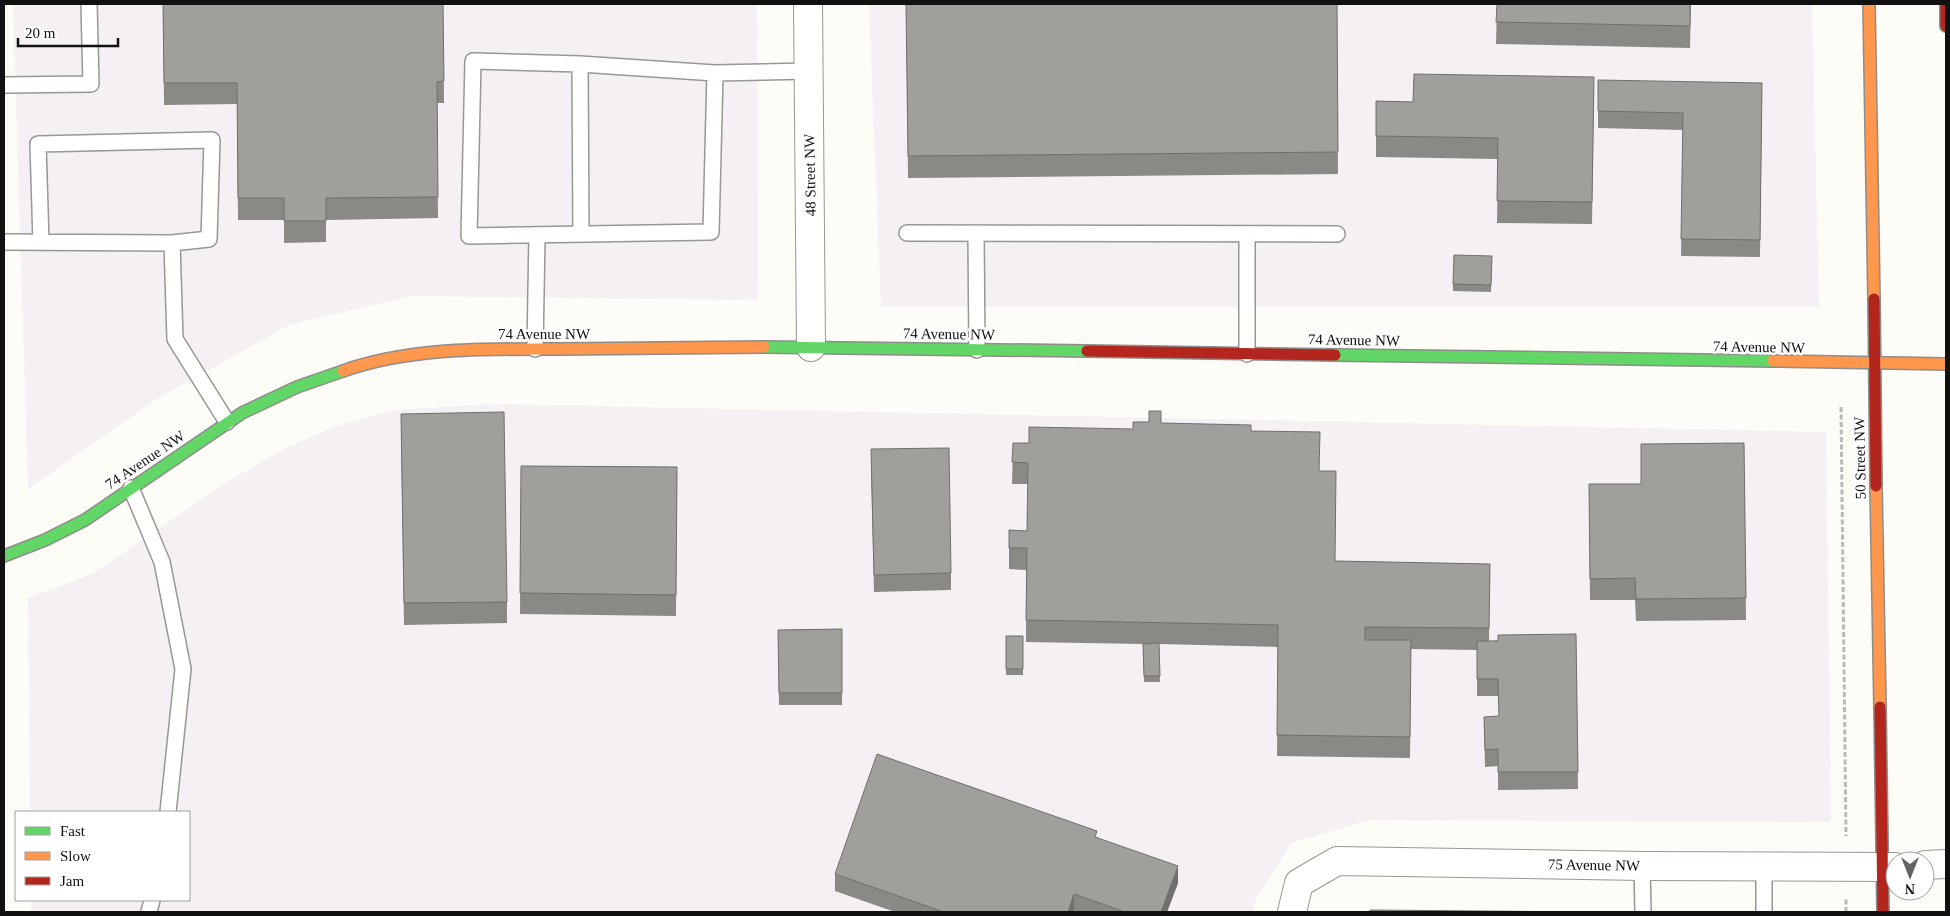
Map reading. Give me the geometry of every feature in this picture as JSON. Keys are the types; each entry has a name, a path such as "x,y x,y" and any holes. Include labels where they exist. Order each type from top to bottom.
{"street":[{"name":"48 Street NW","path":"808,4 811,347"},
{"name":"50 Street NW","path":"1869,4 1874,364 1889,851"},
{"path":"1946,4 1946,26"},
{"name":"74 Avenue NW","path":"4,556 45,540 85,520 242,413 297,387 360,365 420,354 488,349 811,347 1946,364"},
{"name":"75 Avenue NW","path":"1292,912 1299,883 1337,861 1642,866 1885,867"}],"lane":[{"path":"4,85 91,84 89,4"},
{"path":"715,73 711,232 468,236 472,61 580,64 715,73 809,71"},
{"path":"580,64 582,234"},
{"path":"4,242 172,243 209,238 212,140 38,144 41,242"},
{"path":"907,234 1337,234"},
{"path":"976,234 977,350"},
{"path":"1246,354 1247,234"},
{"path":"534,349 537,235"},
{"path":"172,243 175,339 227,422"},
{"path":"131,488 162,562 183,670 168,811"},
{"path":"1642,866 1642,912"},
{"path":"1764,866 1764,912"}],"path":[{"path":"1841,363 1846,912"}],"shaded area":[{"path":"13,4 757,4 758,300 411,296 289,325 158,398 28,489"},
{"path":"869,4 1812,4 1819,307 881,307"},
{"path":"492,404 1826,432 1831,822 1371,820 1291,843 1254,903 1254,912 31,912 31,901 190,901 190,811 30,811 28,598 92,574 232,479 286,448 331,428 392,410"}],"building":[{"path":"163,4 443,4 444,81 437,82 438,197 326,198 326,221 284,221 284,198 238,198 237,83 164,83"},
{"path":"906,4 1337,4 1338,152 908,156"},
{"path":"1497,4 1690,4 1690,26 1496,22"},
{"path":"1414,74 1594,77 1592,202 1497,201 1498,138 1376,136 1376,101 1413,102"},
{"path":"1598,80 1762,83 1760,240 1681,239 1683,113 1598,111"},
{"path":"1454,255 1492,256 1491,285 1453,284"},
{"path":"1149,411 1161,411 1161,423 1251,425 1251,431 1320,432 1319,471 1336,471 1335,561 1490,564 1489,628 1365,627 1365,640 1411,640 1410,737 1277,735 1278,625 1026,620 1027,548 1009,548 1009,530 1027,531 1028,463 1012,462 1013,443 1029,443 1029,427 1133,429 1133,422 1149,422"},
{"path":"504,412 507,602 404,603 401,414"},
{"path":"1744,443 1746,598 1636,599 1635,578 1590,579 1589,484 1641,484 1641,444"},
{"path":"949,448 951,573 874,575 871,449"},
{"path":"521,466 677,467 676,595 520,593"},
{"path":"842,629 842,693 779,693 778,630"},
{"path":"1576,634 1578,772 1498,772 1498,749 1485,750 1484,717 1499,716 1498,679 1477,679 1477,641 1498,641 1498,635"},
{"path":"1006,636 1023,636 1023,669 1006,669"},
{"path":"1159,643 1160,676 1144,676 1143,644"},
{"path":"877,754 1097,831 1095,837 1178,866 1161,912 1125,912 1074,894 1068,912 944,912 835,874"},
{"path":"1371,910 1593,912 1368,912"}],"traffic: fast":[{"path":"764,347 1087,351"},
{"path":"1335,355 1773,361"},
{"path":"4,556 45,540 85,520 242,413 297,387 343,371"}],"traffic: slow":[{"path":"1869,4 1874,299"},
{"path":"343,371 395,357 450,351 764,347"},
{"path":"1773,361 1946,364"},
{"path":"1876,486 1880,707"}],"traffic: jam":[{"path":"1946,4 1946,26"},
{"path":"1874,299 1876,486"},
{"path":"1087,351 1335,355"},
{"path":"1880,707 1883,912"}]}
